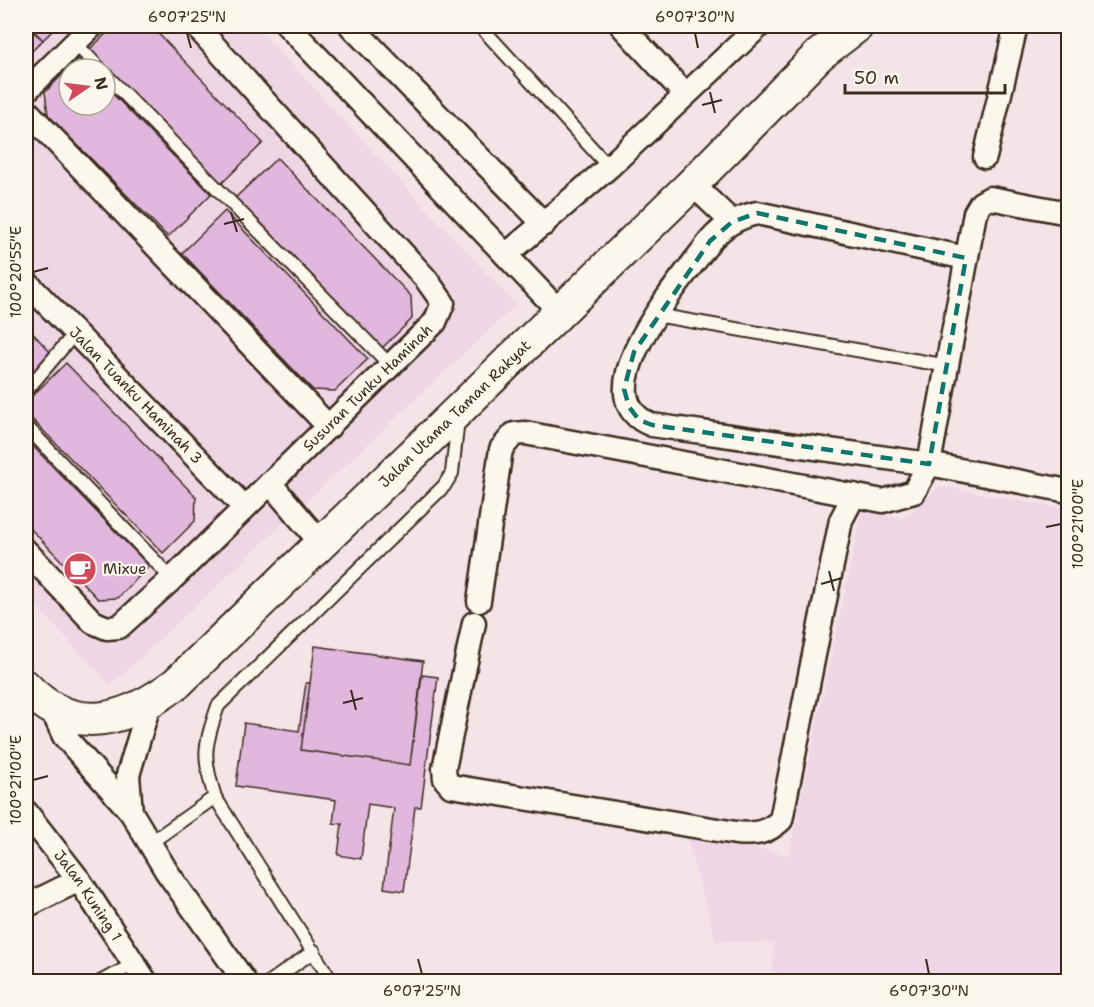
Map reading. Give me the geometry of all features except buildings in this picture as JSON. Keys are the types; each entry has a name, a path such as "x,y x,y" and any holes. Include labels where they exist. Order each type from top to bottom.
{"street":[{"path":"26,91 92,26"},
{"name":"Susuran Tunku Haminah","path":"26,551 93,622 107,628 119,627 172,579 435,322 443,303 426,279 196,26"},
{"path":"288,26 560,312"},
{"path":"351,26 544,224"},
{"path":"622,26 685,94"},
{"name":"Jalan Utama Taman Rakyat","path":"26,687 52,710 94,719 149,705 177,683 692,184 819,55 857,26"},
{"path":"985,157 1016,26"},
{"path":"506,255 609,167 756,27"},
{"path":"26,110 329,427"},
{"path":"692,184 732,222"},
{"path":"854,495 841,520 781,820 769,831 753,834 736,833 451,786 445,779 444,770 477,612 501,449 514,434 525,433 854,495 883,501 914,492 929,465 975,213 981,203 990,198 1068,213"},
{"path":"966,258 757,213 732,222 710,241 656,315 634,352 624,389 628,407 639,420 652,425 929,465 1068,491"},
{"name":"Jalan Tuanku Haminah 3","path":"26,282 244,507"},
{"path":"270,483 321,543"},
{"path":"131,812 128,775 149,705"},
{"path":"52,710 64,736 131,812 244,981"},
{"name":"Jalan Kuning 1","path":"26,812 79,880 140,973"},
{"path":"26,906 79,880"}],"lane":[{"path":"480,26 609,167"},
{"path":"74,42 88,57"},
{"path":"117,86 391,366"},
{"path":"656,315 948,366"},
{"path":"26,390 75,333"},
{"path":"332,981 215,797 207,770 205,746 218,706 444,486 452,473 459,409"},
{"path":"26,426 172,579"},
{"path":"150,843 215,797"},
{"path":"270,981 314,951"},
{"path":"100,981 140,973"}],"highlighted area":[{"path":"757,213 966,258 929,464 652,425 639,420 629,407 624,389 634,352 710,241 732,222"}],"shaded area":[{"path":"26,26 256,26 516,305 110,686 26,595"},
{"path":"940,486 1068,509 1068,981 772,981 774,943 716,941 685,833 789,855 862,510 903,519"}],"place":[{"name":"Mixue","path":"80,569"}]}
